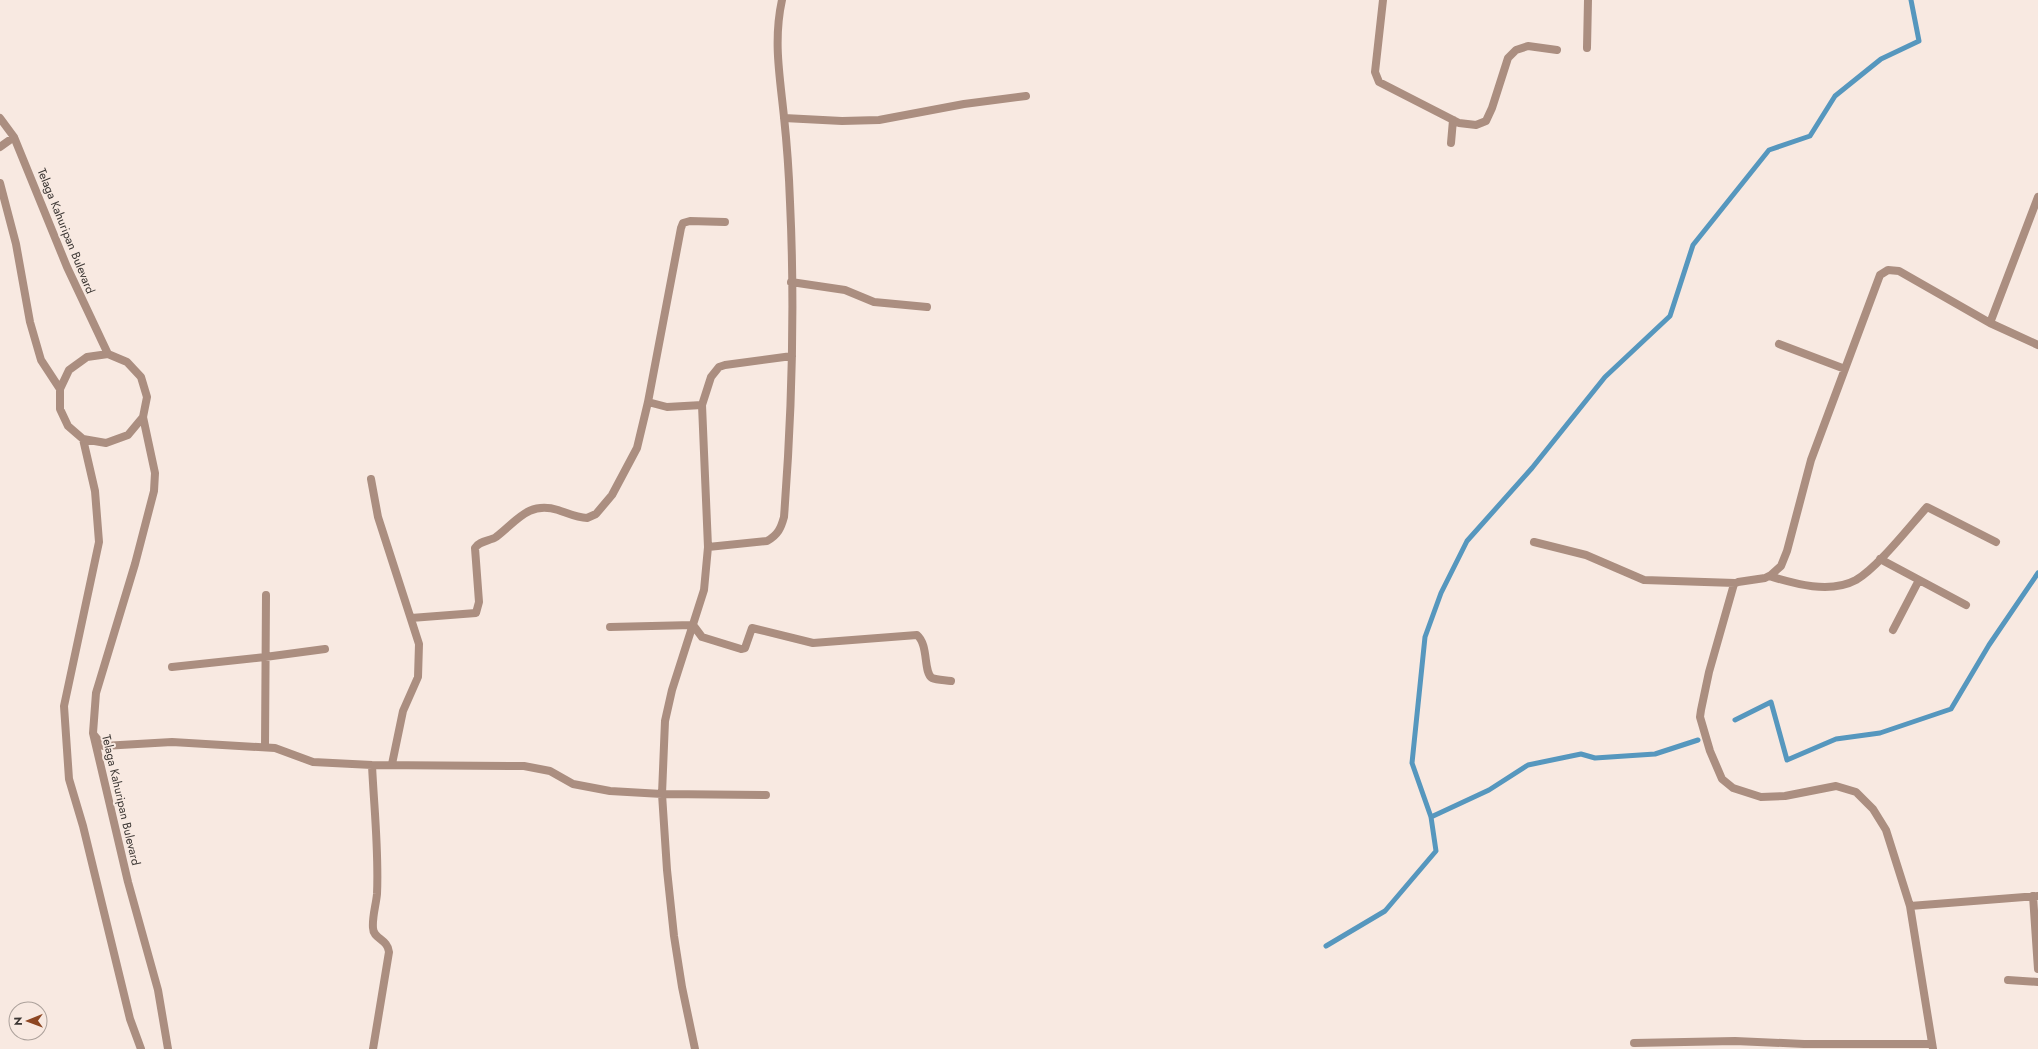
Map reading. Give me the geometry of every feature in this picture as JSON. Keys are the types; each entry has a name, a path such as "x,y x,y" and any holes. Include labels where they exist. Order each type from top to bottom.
{"street":[{"path":"708,547 768,541 774,538 780,530 784,517 792,356 790,202 784,118 777,58 779,15 782,0"},
{"path":"1383,0 1375,72 1379,82 1459,123 1476,125 1486,121 1492,108 1508,58 1516,50 1528,46 1557,50"},
{"path":"1587,48 1588,0"},
{"path":"784,118 842,121 879,120 964,104 1026,96"},
{"name":"Telaga Kahuripan Bulevard","path":"0,118 14,137 67,267 108,354"},
{"path":"1451,143 1453,120"},
{"path":"0,147 14,137"},
{"path":"0,183 16,244 30,322 41,360 60,389"},
{"path":"1990,323 2038,197"},
{"path":"411,618 476,613 479,602 475,548 477,544 494,538 530,510 554,509 584,518 596,514 612,495 637,448 648,402 683,223 690,221 725,222"},
{"path":"1534,542 1554,545 1586,555 1644,580 1735,583 1756,581 1769,576 1781,566 1787,551 1811,460 1880,275 1888,270 1899,271 1990,323 2038,345"},
{"path":"791,282 845,290 874,302 927,307"},
{"path":"1779,344 1845,369"},
{"path":"108,354 128,362 141,377 147,397 143,417 128,435 106,443 83,439 68,426 60,409 60,389 69,370 87,357 108,354"},
{"path":"695,1049 682,987 674,936 667,870 662,794 665,721 672,690 704,590 708,547 702,405 711,377 719,367 792,356"},
{"path":"648,402 667,406 702,405"},
{"name":"Telaga Kahuripan Bulevard","path":"143,417 156,473 154,491 136,564 96,693 93,733 128,882 158,990 168,1049"},
{"path":"83,439 95,491 99,542 64,706 69,780 83,826 130,1019 141,1049"},
{"path":"371,479 378,517 419,644 418,678 403,712 392,764"},
{"path":"1769,576 1805,586 1821,587 1838,585 1856,580 1880,559 1927,507 1996,542"},
{"path":"1880,559 1966,605"},
{"path":"1893,630 1919,580"},
{"path":"1634,1043 1720,1041 1932,1046 1910,906 1886,830 1872,809 1856,792 1836,786 1785,796 1761,797 1733,788 1722,779 1710,751 1700,717 1701,710 1709,672 1735,583"},
{"path":"265,747 266,595"},
{"path":"610,627 693,625"},
{"path":"693,625 702,638 741,649 745,648 752,628 813,643 917,634 921,638 926,650 929,675 933,678 951,681"},
{"path":"172,667 265,658 325,648"},
{"path":"93,733 103,746 172,742 265,747 285,751 295,757 313,762 372,765 392,764 537,767 550,771 573,784 610,791 662,794 766,796"},
{"path":"372,765 377,856 377,895 372,927 374,934 388,946 389,952 374,1049"},
{"path":"1910,906 2036,896 2038,969"},
{"path":"2008,980 2038,982"}],"waterway":[{"path":"1326,946 1385,911 1436,851 1431,817 1412,763 1425,637 1441,593 1467,541 1532,468 1605,377 1670,316 1693,245 1769,150 1810,136 1835,96 1881,59 1919,41 1911,0"},
{"path":"1735,720 1771,702 1787,760 1836,739 1880,733 1951,709 1989,645 2038,573"},
{"path":"1431,817 1489,790 1528,765 1581,754 1595,758 1655,754 1698,740"}]}
